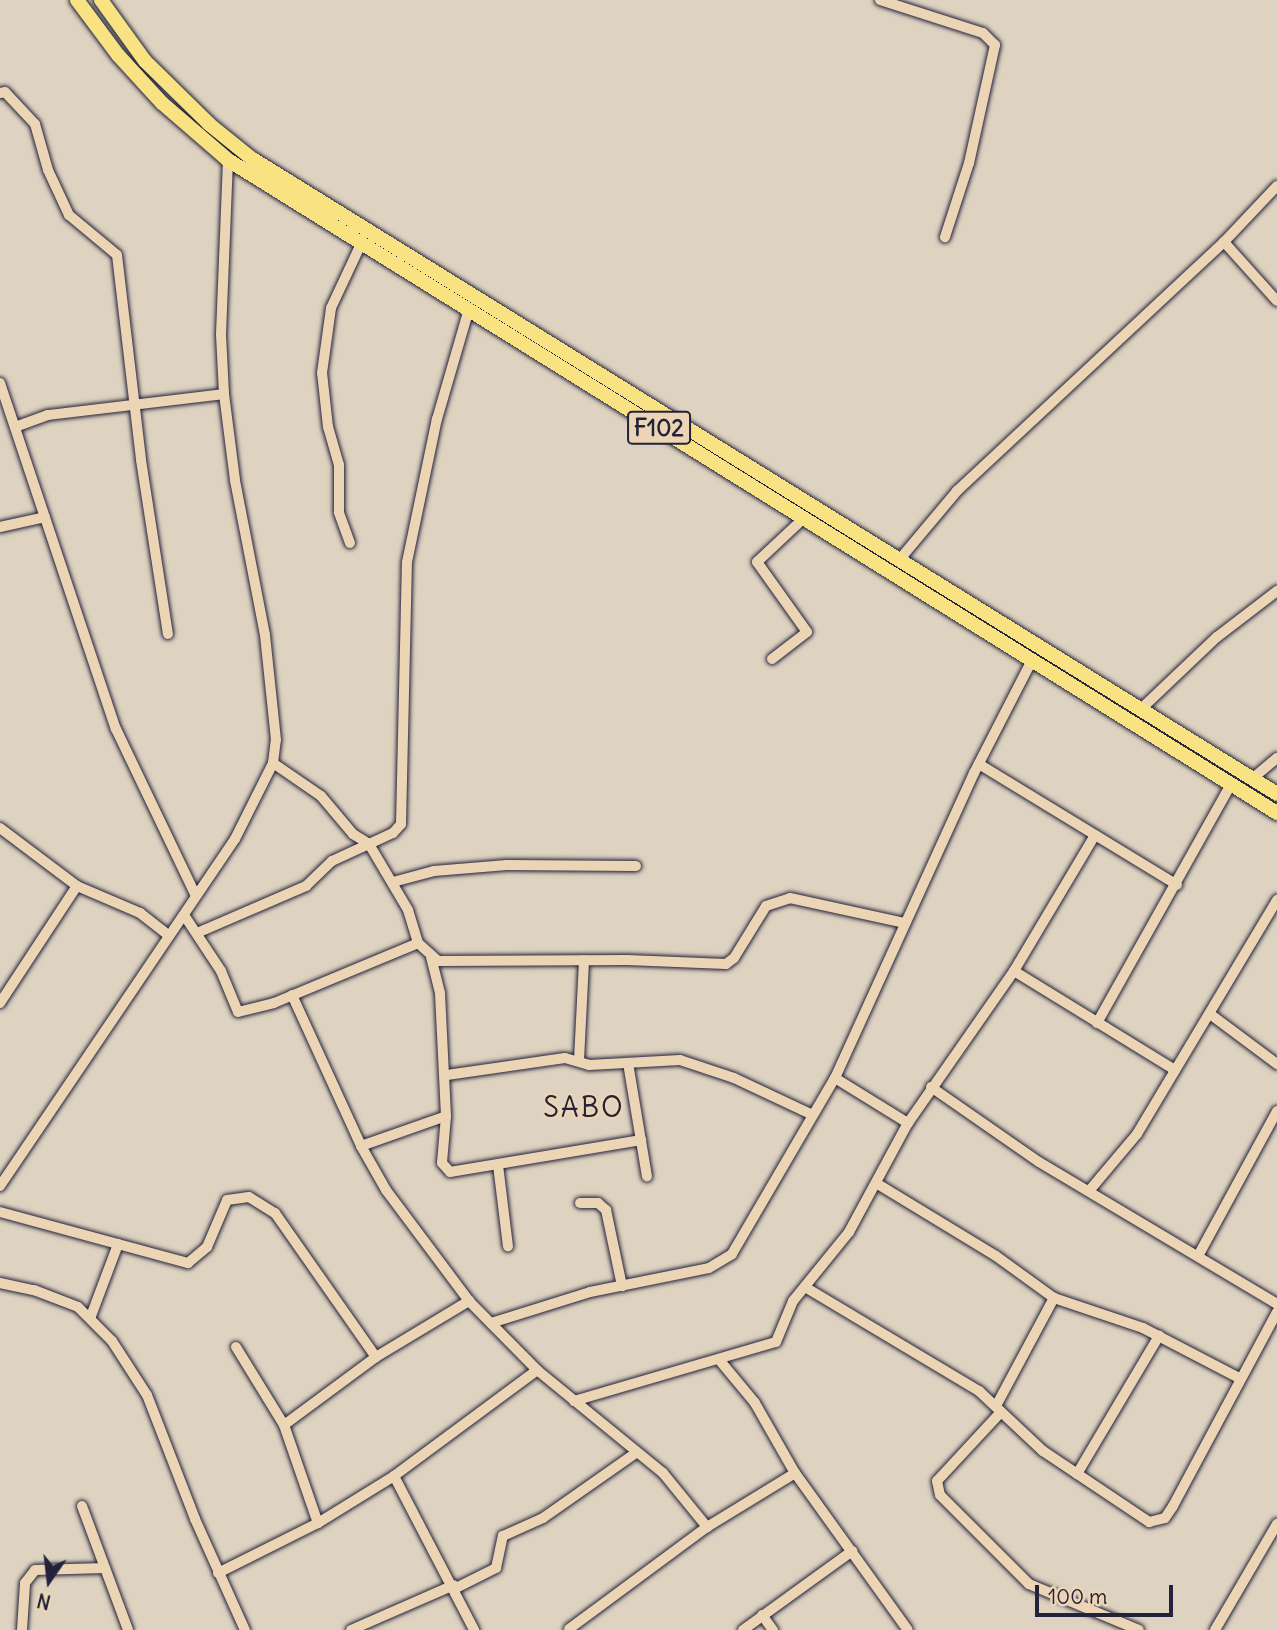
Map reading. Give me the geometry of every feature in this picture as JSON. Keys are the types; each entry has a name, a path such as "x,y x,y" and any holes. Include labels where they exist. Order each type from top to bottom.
{"main road":[{"name":"F102","path":"77,0 118,55 162,103 228,160 1277,813"},
{"name":"F102","path":"101,0 154,71 209,124 251,158 1277,794"}],"street":[{"path":"880,0 983,33 995,45 969,163 945,237"},
{"path":"0,93 5,92 35,124 48,170 69,215 117,254 135,405 168,634"},
{"path":"0,1186 184,915 195,894 235,839 273,763 276,740 265,635 235,480 224,394 220,334 228,160"},
{"path":"901,559 957,491 1224,242 1277,186"},
{"path":"1224,242 1277,301"},
{"path":"350,543 339,512 339,466 328,427 322,373 331,308 361,244"},
{"path":"197,933 306,886 332,861 369,844 401,824 407,562 437,419 469,309"},
{"path":"0,383 116,729 195,894"},
{"path":"15,428 48,415 224,394"},
{"path":"0,527 45,517"},
{"path":"772,659 807,632 757,562 803,519"},
{"path":"1141,709 1217,637 1275,596"},
{"path":"491,1323 555,1301 709,1268 732,1254 835,1078 979,764 1032,660"},
{"path":"1253,778 1277,758"},
{"path":"273,763 321,796 353,834 369,844 393,882 418,943 431,956 444,963 584,960 726,964 734,958 753,922 776,899 790,898 905,923"},
{"path":"979,764 1177,886"},
{"path":"1097,1023 1177,886 1231,784"},
{"path":"0,828 76,886 140,913 169,936"},
{"path":"574,1401 721,1362 776,1342 793,1301 849,1232 908,1123 1014,971 1095,835"},
{"path":"393,882 434,871 507,865 636,866"},
{"path":"0,1003 76,886"},
{"path":"1089,1191 1138,1134 1277,900"},
{"path":"184,915 197,933 238,1012 292,995 418,943"},
{"path":"431,956 440,993 447,1075 445,1169 457,1172 641,1140"},
{"path":"579,1060 584,960"},
{"path":"1014,971 1175,1070"},
{"path":"292,995 361,1146 386,1189 469,1301 537,1370 685,1495 707,1527"},
{"path":"1210,1014 1277,1063"},
{"path":"447,1075 530,1061 579,1060 589,1065 691,1063 813,1115"},
{"path":"628,1063 647,1176"},
{"path":"835,1078 908,1123"},
{"path":"931,1087 994,1133 1277,1304"},
{"path":"1198,1256 1277,1111"},
{"path":"361,1146 446,1116"},
{"path":"498,1165 508,1246"},
{"path":"876,1183 996,1255 1054,1298 1159,1336 1241,1379"},
{"path":"0,1212 188,1263 207,1247 227,1200 249,1197 275,1213 376,1357"},
{"path":"580,1203 598,1203 606,1210 622,1286"},
{"path":"91,1316 118,1244"},
{"path":"0,1283 34,1290 91,1316 147,1395 218,1573 246,1630"},
{"path":"806,1287 902,1342 999,1409 1077,1475 1135,1516 1149,1522 1165,1518 1277,1312"},
{"path":"1054,1298 999,1409 937,1480 940,1495 1029,1584 1139,1630"},
{"path":"284,1426 376,1357 469,1301"},
{"path":"1077,1475 1159,1336"},
{"path":"236,1347 284,1426 318,1523"},
{"path":"721,1362 755,1403 795,1472 908,1630"},
{"path":"218,1573 318,1523 394,1476 537,1370"},
{"path":"351,1630 496,1568 503,1536 542,1518 636,1453"},
{"path":"569,1629 707,1527 795,1472"},
{"path":"394,1476 455,1586 474,1630"},
{"path":"82,1506 128,1630"},
{"path":"1215,1630 1277,1524"},
{"path":"743,1630 852,1551"},
{"path":"22,1630 25,1583 35,1570 105,1568"},
{"path":"762,1615 773,1630"}],"district":[{"name":"SABO","path":"584,1107"}]}
